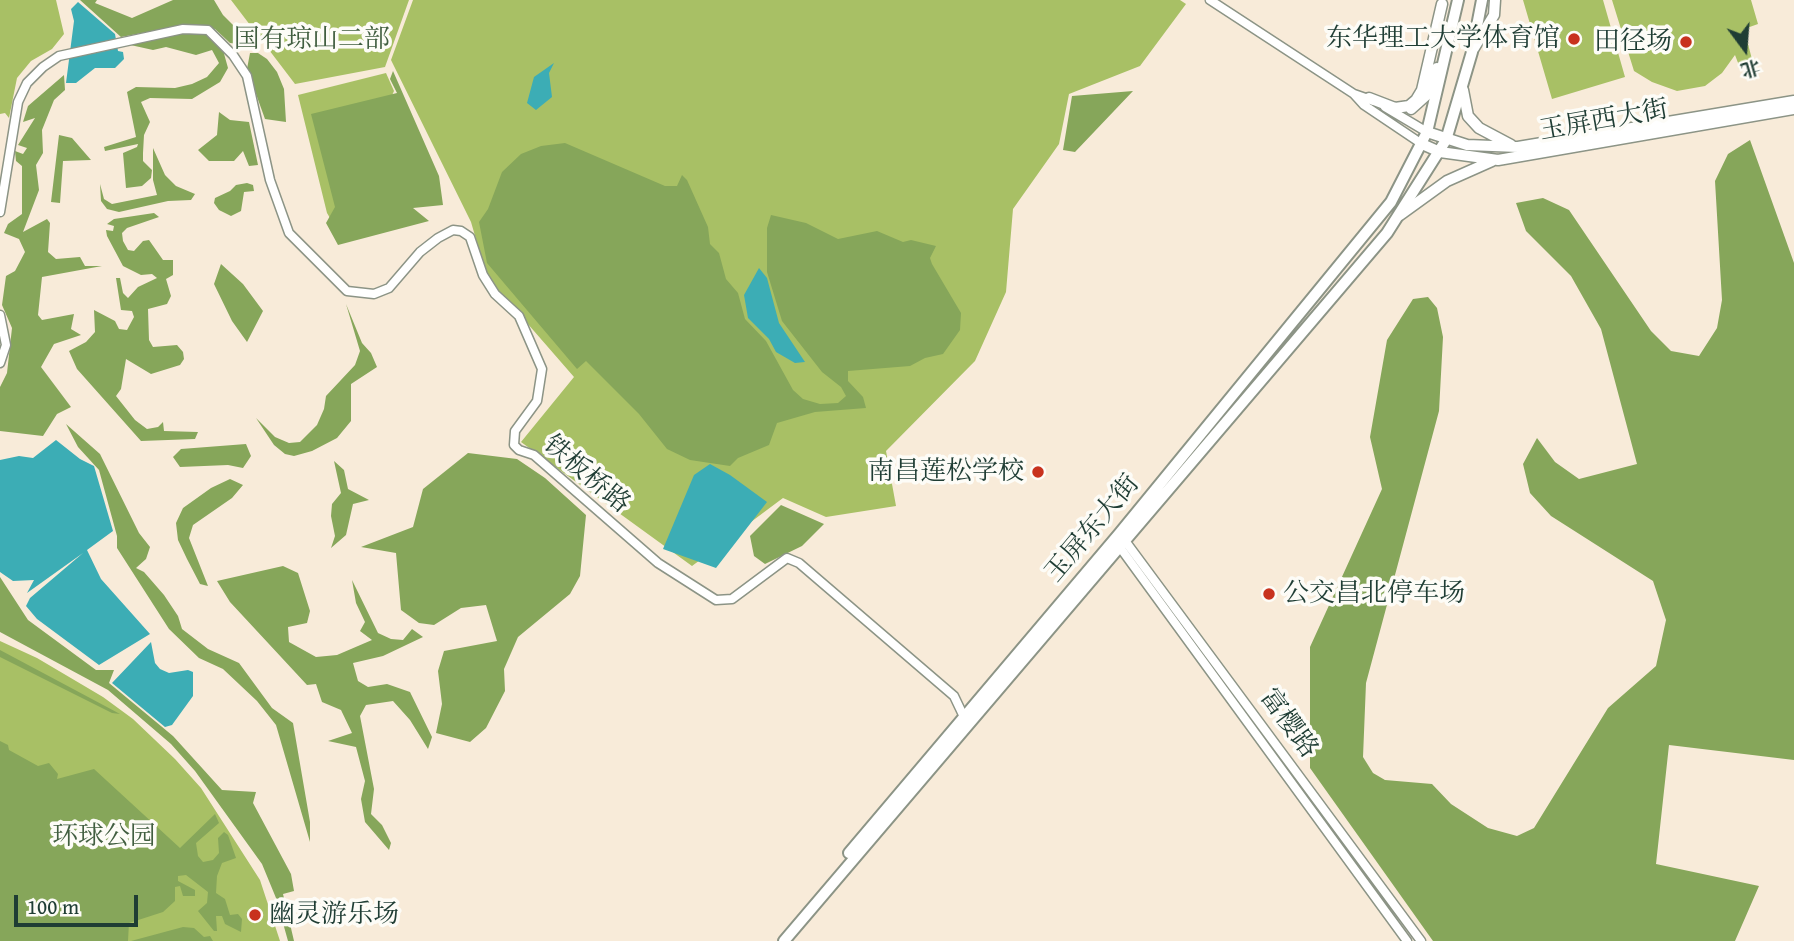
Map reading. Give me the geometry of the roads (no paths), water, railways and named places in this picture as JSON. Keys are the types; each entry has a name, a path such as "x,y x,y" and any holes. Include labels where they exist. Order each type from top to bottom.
{"main road":[{"name":"玉屏东大街","path":"784,941 1120,540 1391,202 1427,132 1449,48 1458,0"},
{"name":"玉屏东大街","path":"774,941 964,717 1399,216 1446,140 1472,52 1482,0"},
{"path":"1472,52 1494,15 1495,0"},
{"path":"1442,2 1449,48"},
{"path":"1395,108 1409,106 1422,90 1442,2"},
{"path":"1369,98 1406,111 1414,108 1430,92 1447,33"},
{"path":"1464,80 1463,102 1468,116 1491,137 1518,147"},
{"name":"玉屏西大街","path":"1427,132 1446,140 1478,146 1518,147 1794,101"},
{"name":"玉屏西大街","path":"1422,144 1440,152 1498,160 1794,109"},
{"path":"1399,216 1447,181 1498,160"}],"street":[{"path":"1210,0 1354,93 1369,98 1427,132"},
{"name":"铁板桥路","path":"0,212 18,102 27,83 43,67 59,56 183,29 208,30 233,55 247,76 270,180 289,233 347,291 374,294 389,288 420,252 438,238 453,230 461,231 470,237 483,275 495,294 519,316 542,369 537,401 515,431 514,445 519,450 534,455 657,563 716,600 732,599 787,558 799,562 954,696 964,717"},
{"path":"1354,93 1364,105 1422,144"},
{"path":"0,315 6,345 0,363"},
{"name":"富樱路","path":"1120,540 1407,941"},
{"name":"富樱路","path":"1120,540 1421,941"}],"water":[{"path":"78,2 115,34 118,51 123,52 124,59 115,68 95,68 76,83 66,83 74,21 71,9"},
{"path":"554,63 549,73 552,97 536,110 527,103 534,77"},
{"path":"759,268 767,278 779,323 805,362 795,363 776,352 769,339 748,318 744,295"},
{"path":"56,440 80,459 94,466 113,531 87,550 101,579 150,634 99,665 37,619 26,606 30,598 83,553 27,593 34,580 13,581 0,572 0,460 19,456 33,458"},
{"path":"710,464 767,502 716,568 663,549 694,475"},
{"path":"151,642 155,663 160,669 169,673 188,670 193,672 193,696 172,725 165,727 112,683"}],"place":[{"name":"东华理工大学体育馆","path":"1574,39"},
{"name":"田径场","path":"1686,42"},
{"name":"南昌莲松学校","path":"1038,472"},
{"name":"公交昌北停车场","path":"1269,594"},
{"name":"幽灵游乐场","path":"255,915"}],"park label":[{"name":"国有琼山二部","path":"312,40"},
{"name":"环球公园","path":"104,837"}]}
